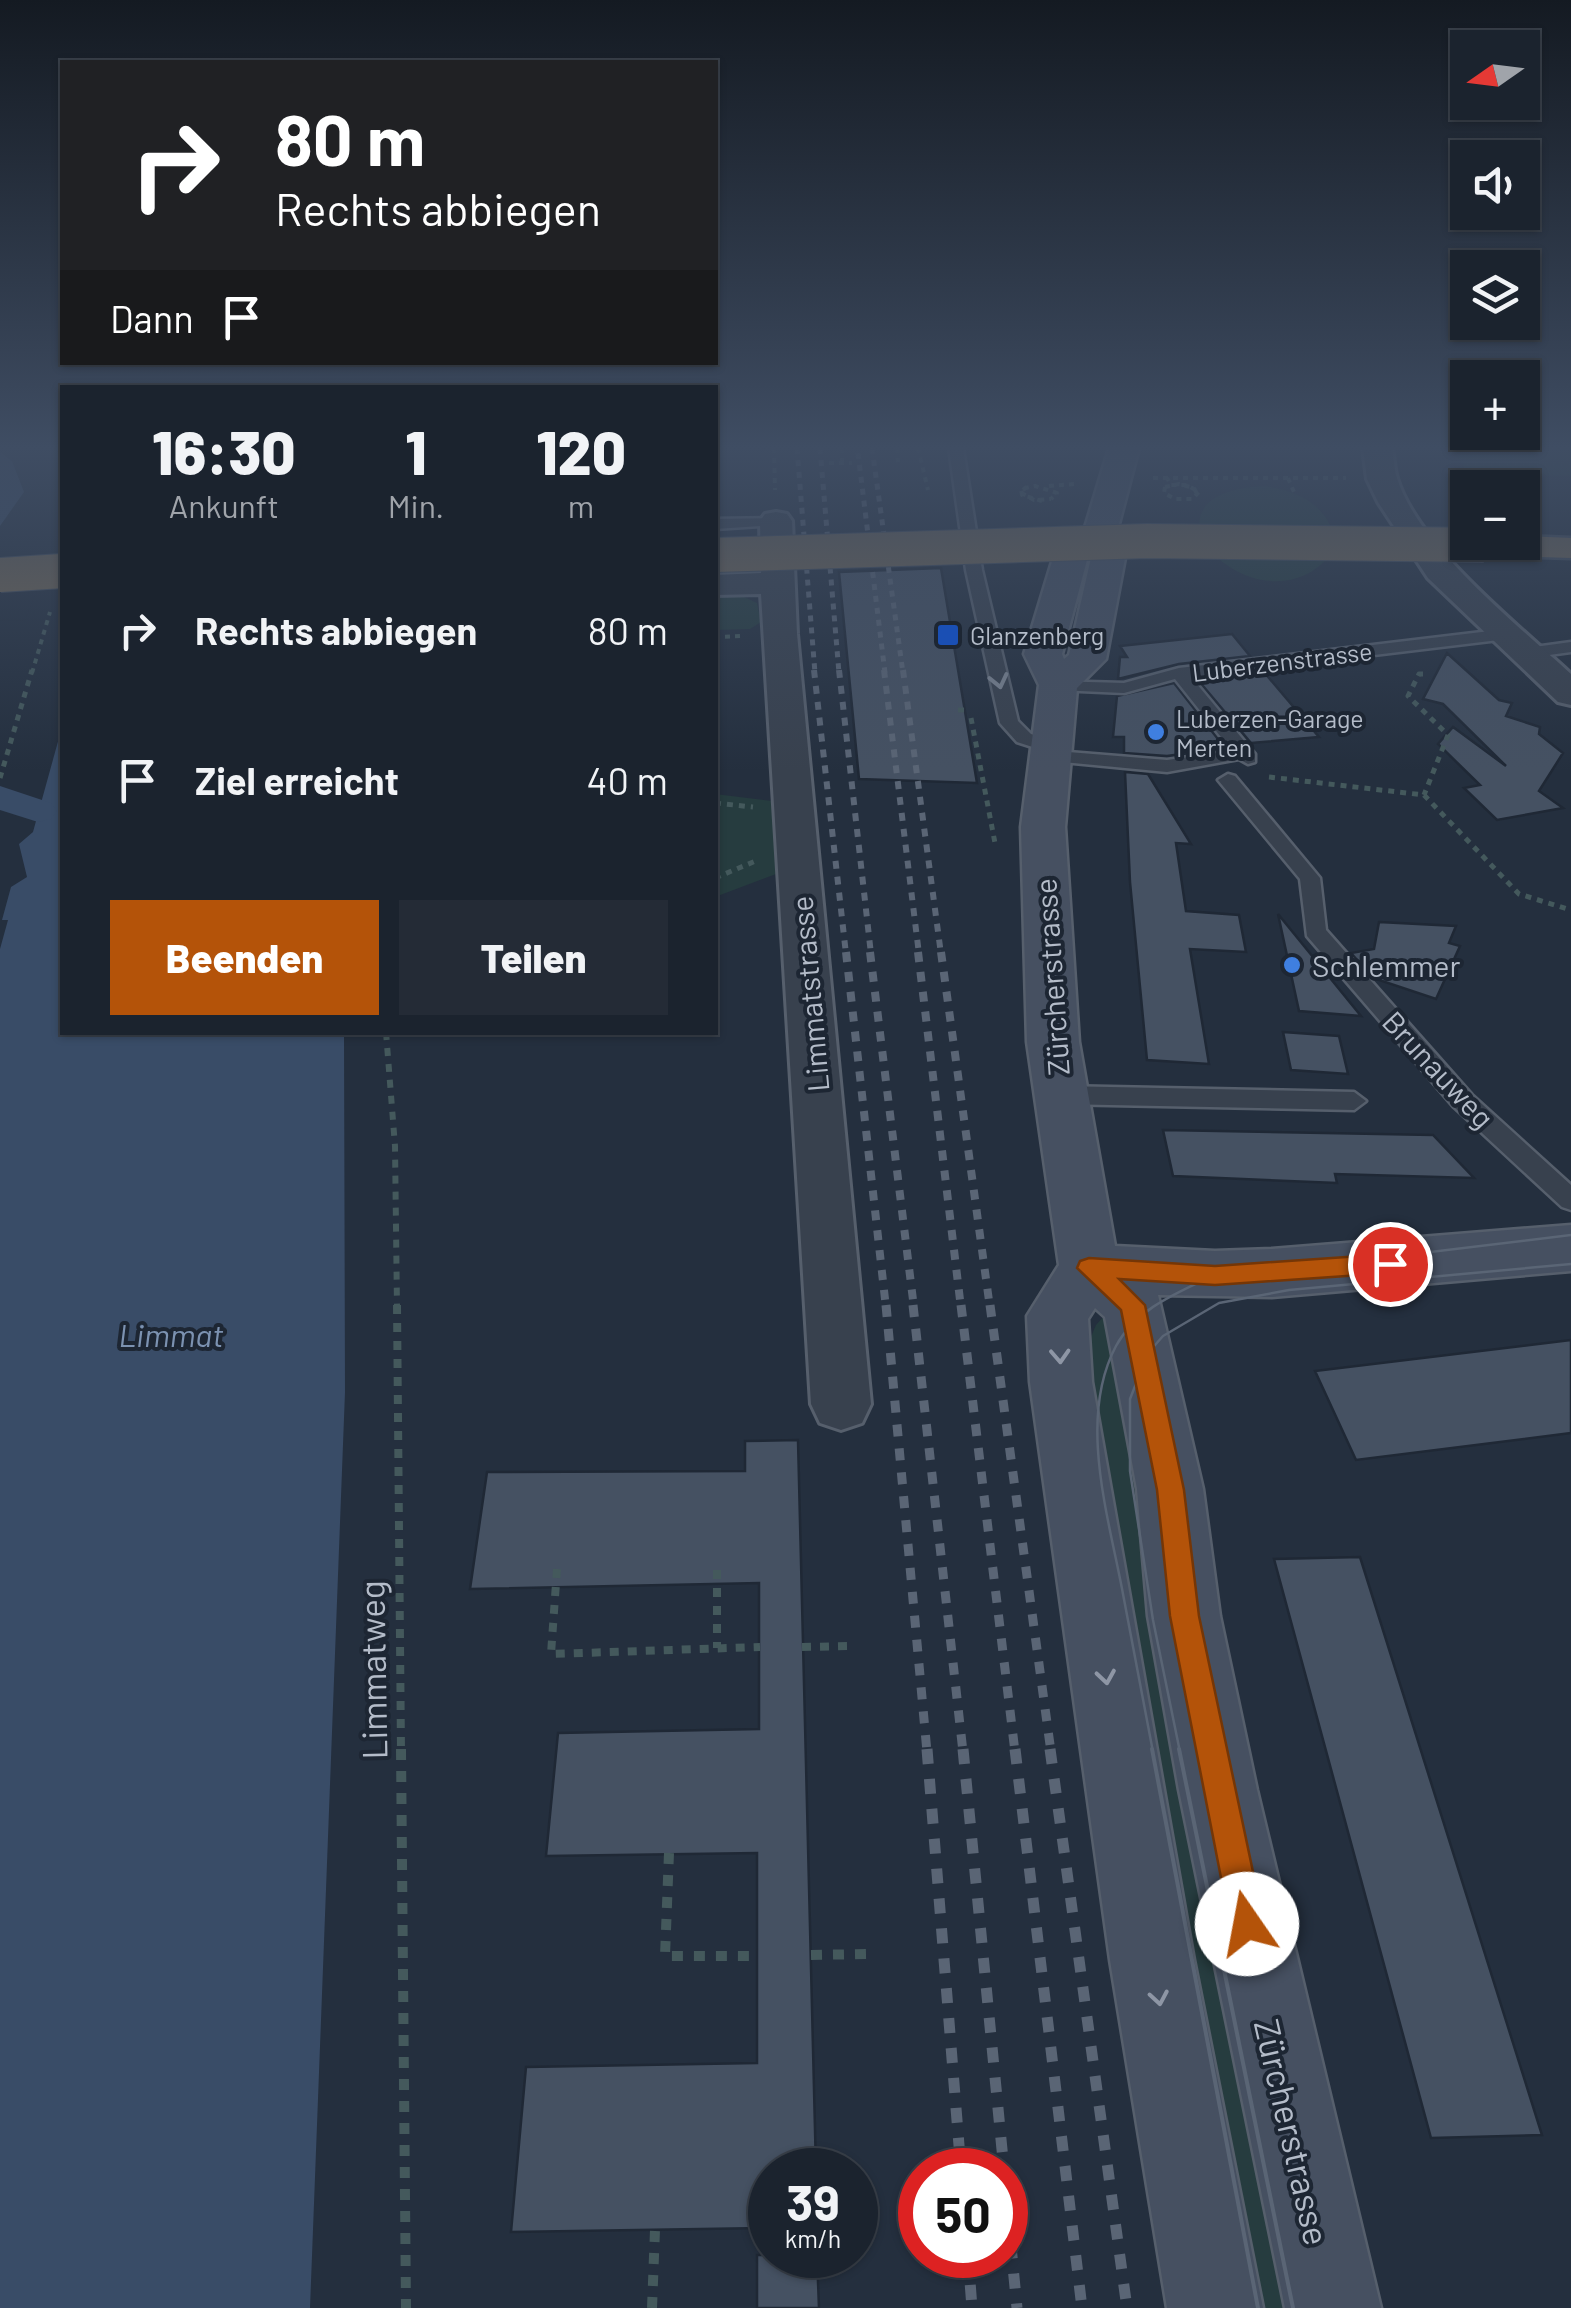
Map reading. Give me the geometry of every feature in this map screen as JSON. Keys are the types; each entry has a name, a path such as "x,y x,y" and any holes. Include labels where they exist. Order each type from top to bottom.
{"highway":[{"path":"0,575 60,588"},
{"path":"0,600 60,588"}],"main road":[{"path":"1058,686 1086,659 1107,556"},
{"name":"Zürcherstrasse","path":"1058,686 1043,879 1053,1042 1089,1268 1133,1305 1170,1490 1184,1616 1218,1790 1333,2308"},
{"path":"1215,2308 1149,1941 1061,1382 1057,1316 1089,1268 1242,1274 1571,1248"}],"street":[{"path":"718,583 765,556"},
{"name":"Limmatstrasse","path":"777,556 842,1404"},
{"path":"1430,556 1440,571 1571,694"}],"lane":[{"path":"972,556 1009,723 1024,738 1050,751 1167,766 1240,757 1179,673"},
{"name":"Luberzenstrasse","path":"1058,686 1124,688 1179,673 1517,644 1571,647"},
{"name":"Brunauweg","path":"1228,780 1310,878 1315,931 1462,1100 1571,1200"},
{"path":"1060,1095 1354,1100"}],"path":[{"path":"0,778 60,588"},
{"path":"1424,794 1448,734 1408,696 1418,674 1434,672"},
{"path":"958,710 970,710 998,859"},
{"path":"1228,780 1257,776 1424,794 1519,894 1571,910"},
{"name":"Limmatweg","path":"386,1035 395,1146 406,2308"},
{"path":"558,1569 551,1654 760,1647"},
{"path":"717,1570 717,1648"},
{"path":"802,1647 852,1646"},
{"path":"669,1853 666,1956 757,1956"},
{"path":"811,1955 866,1954"},
{"path":"652,2308 655,2230"}],"green space":[{"path":"1327,556 1307,574 1274,581 1243,574 1217,557"},
{"path":"740,595 757,603 761,622 750,629 718,630 718,596"},
{"path":"718,794 772,801 776,874 718,896"},
{"path":"1107,1313 1314,2308 1239,2308 1078,1368 1096,1325"}],"water":[{"name":"Limmat","path":"60,734 60,1035 344,1035 345,1392 310,2308 0,2308 0,949 8,920 2,920 11,887 27,877 19,844 33,832"}],"pier":[{"path":"0,561 48,562 25,620 0,621"}],"building":[{"path":"941,568 977,783 859,779 839,572"},
{"path":"1232,634 1250,656 1179,664 1118,679 1120,657 1127,657 1120,646"},
{"path":"1447,653 1499,700 1512,703 1506,716 1540,727 1539,734 1563,753 1539,791 1563,808 1497,820 1464,788 1480,785 1438,744 1453,727 1506,766 1443,704 1423,699"},
{"path":"1264,672 1319,737 1251,743 1198,680"},
{"path":"1174,683 1225,748 1167,756 1124,753 1124,737 1113,737 1117,696"},
{"path":"1125,772 1148,774 1191,844 1176,843 1186,911 1239,915 1246,952 1190,949 1209,1064 1147,1060 1130,882"},
{"path":"1278,914 1361,1016 1299,1011"},
{"path":"1379,922 1456,926 1449,943 1460,946 1436,999 1373,978 1351,953 1374,949"},
{"path":"1283,1032 1339,1036 1348,1074 1291,1070"},
{"path":"1163,1130 1433,1135 1474,1178 1335,1174 1337,1183 1173,1176"},
{"path":"1571,1340 1571,1433 1356,1460 1315,1371"},
{"path":"798,1440 815,2148 748,2148 748,2228 511,2232 526,2067 757,2063 757,1853 546,1856 558,1733 759,1729 759,1583 470,1589 487,1472 745,1471 745,1441"},
{"path":"1360,1557 1542,2135 1431,2138 1274,1559"},
{"path":"757,2278 818,2278 819,2308 757,2308"}],"waterway":[{"path":"0,797 38,811"}],"tram line":[{"path":"1153,1752 1104,1501 1097,1437 1105,1374 1124,1334 1155,1305 1206,1279 1571,1235"},
{"path":"1180,1752 1153,1620 1130,1471 1130,1399 1148,1353 1163,1336 1219,1303 1289,1290 1571,1264"},
{"path":"1152,1749 1258,2308"},
{"path":"1179,1749 1293,2308"}],"railway":[{"path":"806,556 815,673"},
{"path":"829,556 839,673"},
{"path":"871,556 885,673"},
{"path":"887,556 903,673"},
{"path":"814,670 846,954"},
{"path":"839,670 871,954"},
{"path":"884,670 919,954"},
{"path":"903,670 941,954"},
{"path":"846,952 886,1308"},
{"path":"870,952 914,1308"},
{"path":"918,952 961,1308"},
{"path":"941,952 990,1308"},
{"path":"886,1305 927,1752"},
{"path":"913,1305 963,1752"},
{"path":"961,1305 1015,1752"},
{"path":"990,1305 1051,1752"},
{"path":"927,1749 959,2148"},
{"path":"963,1749 1002,2148"},
{"path":"1015,1749 1082,2308"},
{"path":"1050,1749 1127,2308"},
{"path":"970,2278 972,2308"},
{"path":"1014,2278 1017,2308"}],"place":[{"name":"Glanzenberg","path":"948,635"},
{"name":"Luberzen-Garage Merten","path":"1156,732"},
{"name":"Schlemmer","path":"1292,965"}],"route":[{"path":"1247,1924 1184,1616 1170,1490 1133,1305 1089,1268 1215,1276 1390,1264"}]}
